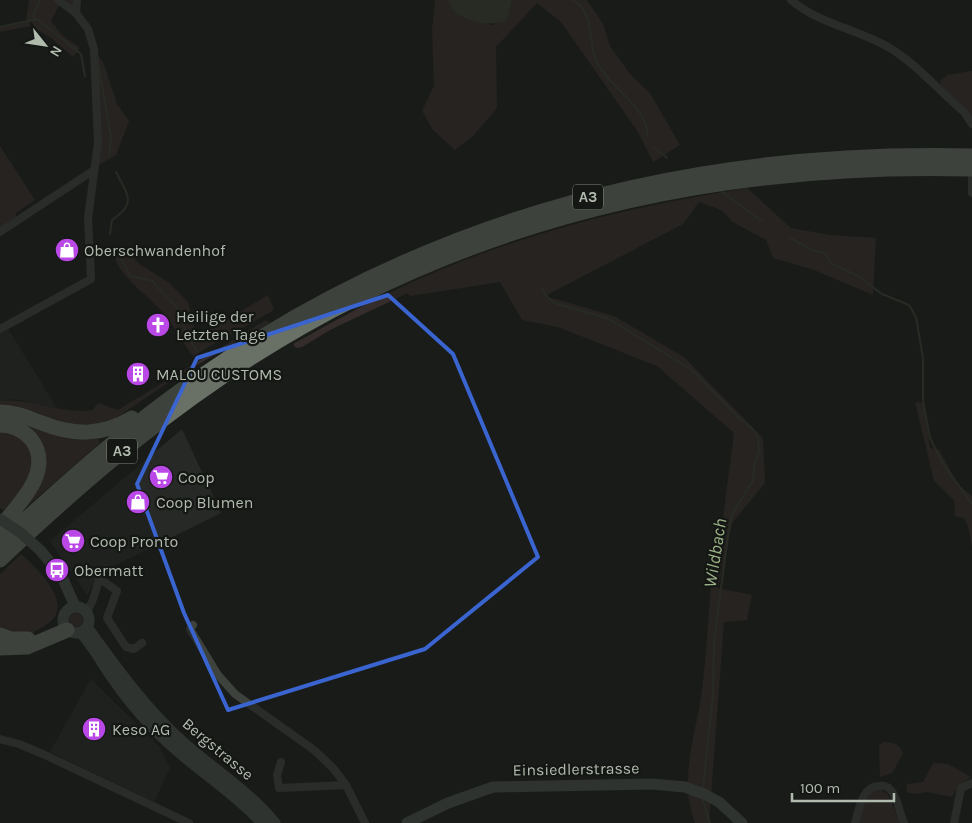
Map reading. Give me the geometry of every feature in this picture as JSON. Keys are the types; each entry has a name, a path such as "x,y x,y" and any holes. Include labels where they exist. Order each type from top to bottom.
{"highway":[{"name":"A3","path":"0,560 6,546 109,446 191,383 272,330 369,278 454,241 544,210 653,182 755,165 868,156 972,156"},
{"name":"A3","path":"6,546 111,460 223,376 329,312 386,283 499,237 579,212 699,186 756,177 840,170 972,169"},
{"path":"0,412 17,414 70,432 98,432 122,424 191,383"},
{"path":"0,425 15,428 28,436 36,449 39,463 36,477 30,489 0,527"},
{"path":"0,564 6,546"},
{"path":"0,635 15,640 28,639 73,621"},
{"path":"0,648 27,647 73,621"}],"main road":[{"name":"Bergstrasse","path":"0,519 21,533 62,577 73,621 92,645 130,702 152,727 189,761 244,804 262,823"},
{"name":"Bergstrasse","path":"0,527 39,554"},
{"path":"73,621 86,612"},
{"name":"Bergstrasse","path":"73,621 159,719 184,743 249,796 275,823"},
{"name":"Einsiedlerstrasse","path":"407,823 448,803 493,786 652,784 685,787 701,793 719,802 742,823"}],"street":[{"path":"0,329 91,279 88,218 98,143 94,49 88,29 76,13 58,0"},
{"path":"76,13 77,0"},
{"path":"791,0 820,18 894,51 964,112 972,124"},
{"path":"0,232 94,170"},
{"path":"972,177 972,193"},
{"path":"86,612 95,599 99,578 105,569"},
{"path":"99,578 117,591 107,618 126,646 134,648 142,643"},
{"path":"193,625 190,630 218,675 234,694 326,760 346,785 365,823"},
{"path":"0,740 19,744 45,755 189,823"},
{"path":"281,762 277,775 279,788 346,785"},
{"path":"954,823 961,788 972,783"},
{"path":"854,823 867,791 873,786 881,785 893,793 904,823"}],"highlighted area":[{"path":"388,295 453,354 538,557 425,649 228,710 184,613 137,484 197,358"}],"shaded area":[{"path":"29,0 62,0 51,21 61,34 80,48 73,57 51,38 31,26 0,32 0,27 26,21"},
{"path":"62,0 75,0 75,10"},
{"path":"435,0 448,0 453,10 470,19 493,25 508,18 512,0 587,0 603,24 610,46 630,74 650,93 680,145 653,162 638,132 561,22 537,3 496,47 497,108 474,135 455,150 433,130 422,111 434,85 432,30"},
{"path":"448,0 512,0 508,18 496,23 481,23 459,14 452,9"},
{"path":"96,53 103,62 117,104 129,121 116,155 99,165"},
{"path":"972,71 972,119 940,85 941,80 947,75"},
{"path":"0,146 35,200 16,213 16,218 0,229"},
{"path":"747,188 791,228 829,235 876,238 873,295 814,270 773,258 766,240 731,221 721,211 699,202 683,224 545,296 614,316 684,357 763,438 765,483 732,523 718,588 752,595 747,620 724,622 709,823 695,823 690,806 688,773 702,690 711,586 714,587 734,433 657,366 558,327 522,320 500,282 410,296 408,293 330,330 302,347 296,348 293,344 393,291 489,251 574,224 617,213"},
{"path":"124,246 139,264 168,282 188,302 197,338 268,295 274,310 193,356 166,316 132,283 119,267 115,251"},
{"path":"266,320 270,323 178,376 107,424 86,429 0,409 0,401 12,400 81,411 93,410 98,403 118,410"},
{"path":"8,329 57,408 16,399 0,401 0,334"},
{"path":"915,402 924,403 930,448 939,450 958,484 972,496 972,547 968,526 964,518 955,516 954,500 934,481"},
{"path":"31,423 63,438 88,440 98,438 100,443 15,517 0,508 0,432"},
{"path":"182,429 221,513 100,573 87,595 50,541"},
{"path":"21,554 49,584 57,602 57,611 51,621 34,632 36,641 0,645 0,574"},
{"path":"76,613 81,615 83,620 81,625 76,627 71,625 69,620 71,615"},
{"path":"91,679 160,748 170,768 154,802 50,752"},
{"path":"883,742 893,743 898,746 903,754 892,773 880,777 879,745"},
{"path":"933,763 948,764 971,777 959,785 952,797 927,792 914,794 906,792 907,784 923,782"},
{"path":"878,788 888,794 900,823 856,823 864,798"}],"waterway":[{"path":"35,20 33,15 40,0"},
{"path":"573,0 584,11 596,60 609,79 640,113 648,135"},
{"path":"0,27 37,19 81,54 85,76"},
{"path":"98,64 111,136 109,155"},
{"path":"654,148 667,158"},
{"path":"110,234 112,220 125,209 128,199 127,193 116,172"},
{"path":"722,192 762,221"},
{"path":"790,238 814,251 825,253 831,263 858,276 882,294 909,305 916,317 923,358 923,401 930,438 943,464 972,504"},
{"path":"119,254 130,276 153,281 176,307 180,313 182,323 198,352"},
{"name":"Wildbach","path":"542,289 554,303 609,319 692,370 741,420 751,427 758,437 759,452 754,464 753,481 732,514 728,536 714,641 713,694 703,788"},
{"name":"Wildbach","path":"702,797 710,823"}],"place":[{"name":"Oberschwandenhof","path":"67,250"},
{"name":"Heilige der Letzten Tage","path":"158,325"},
{"name":"MALOU CUSTOMS","path":"138,374"},
{"name":"Coop","path":"161,477"},
{"name":"Coop Blumen","path":"138,502"},
{"name":"Coop Pronto","path":"73,541"},
{"name":"Obermatt","path":"57,570"},
{"name":"Keso AG","path":"94,729"}]}
